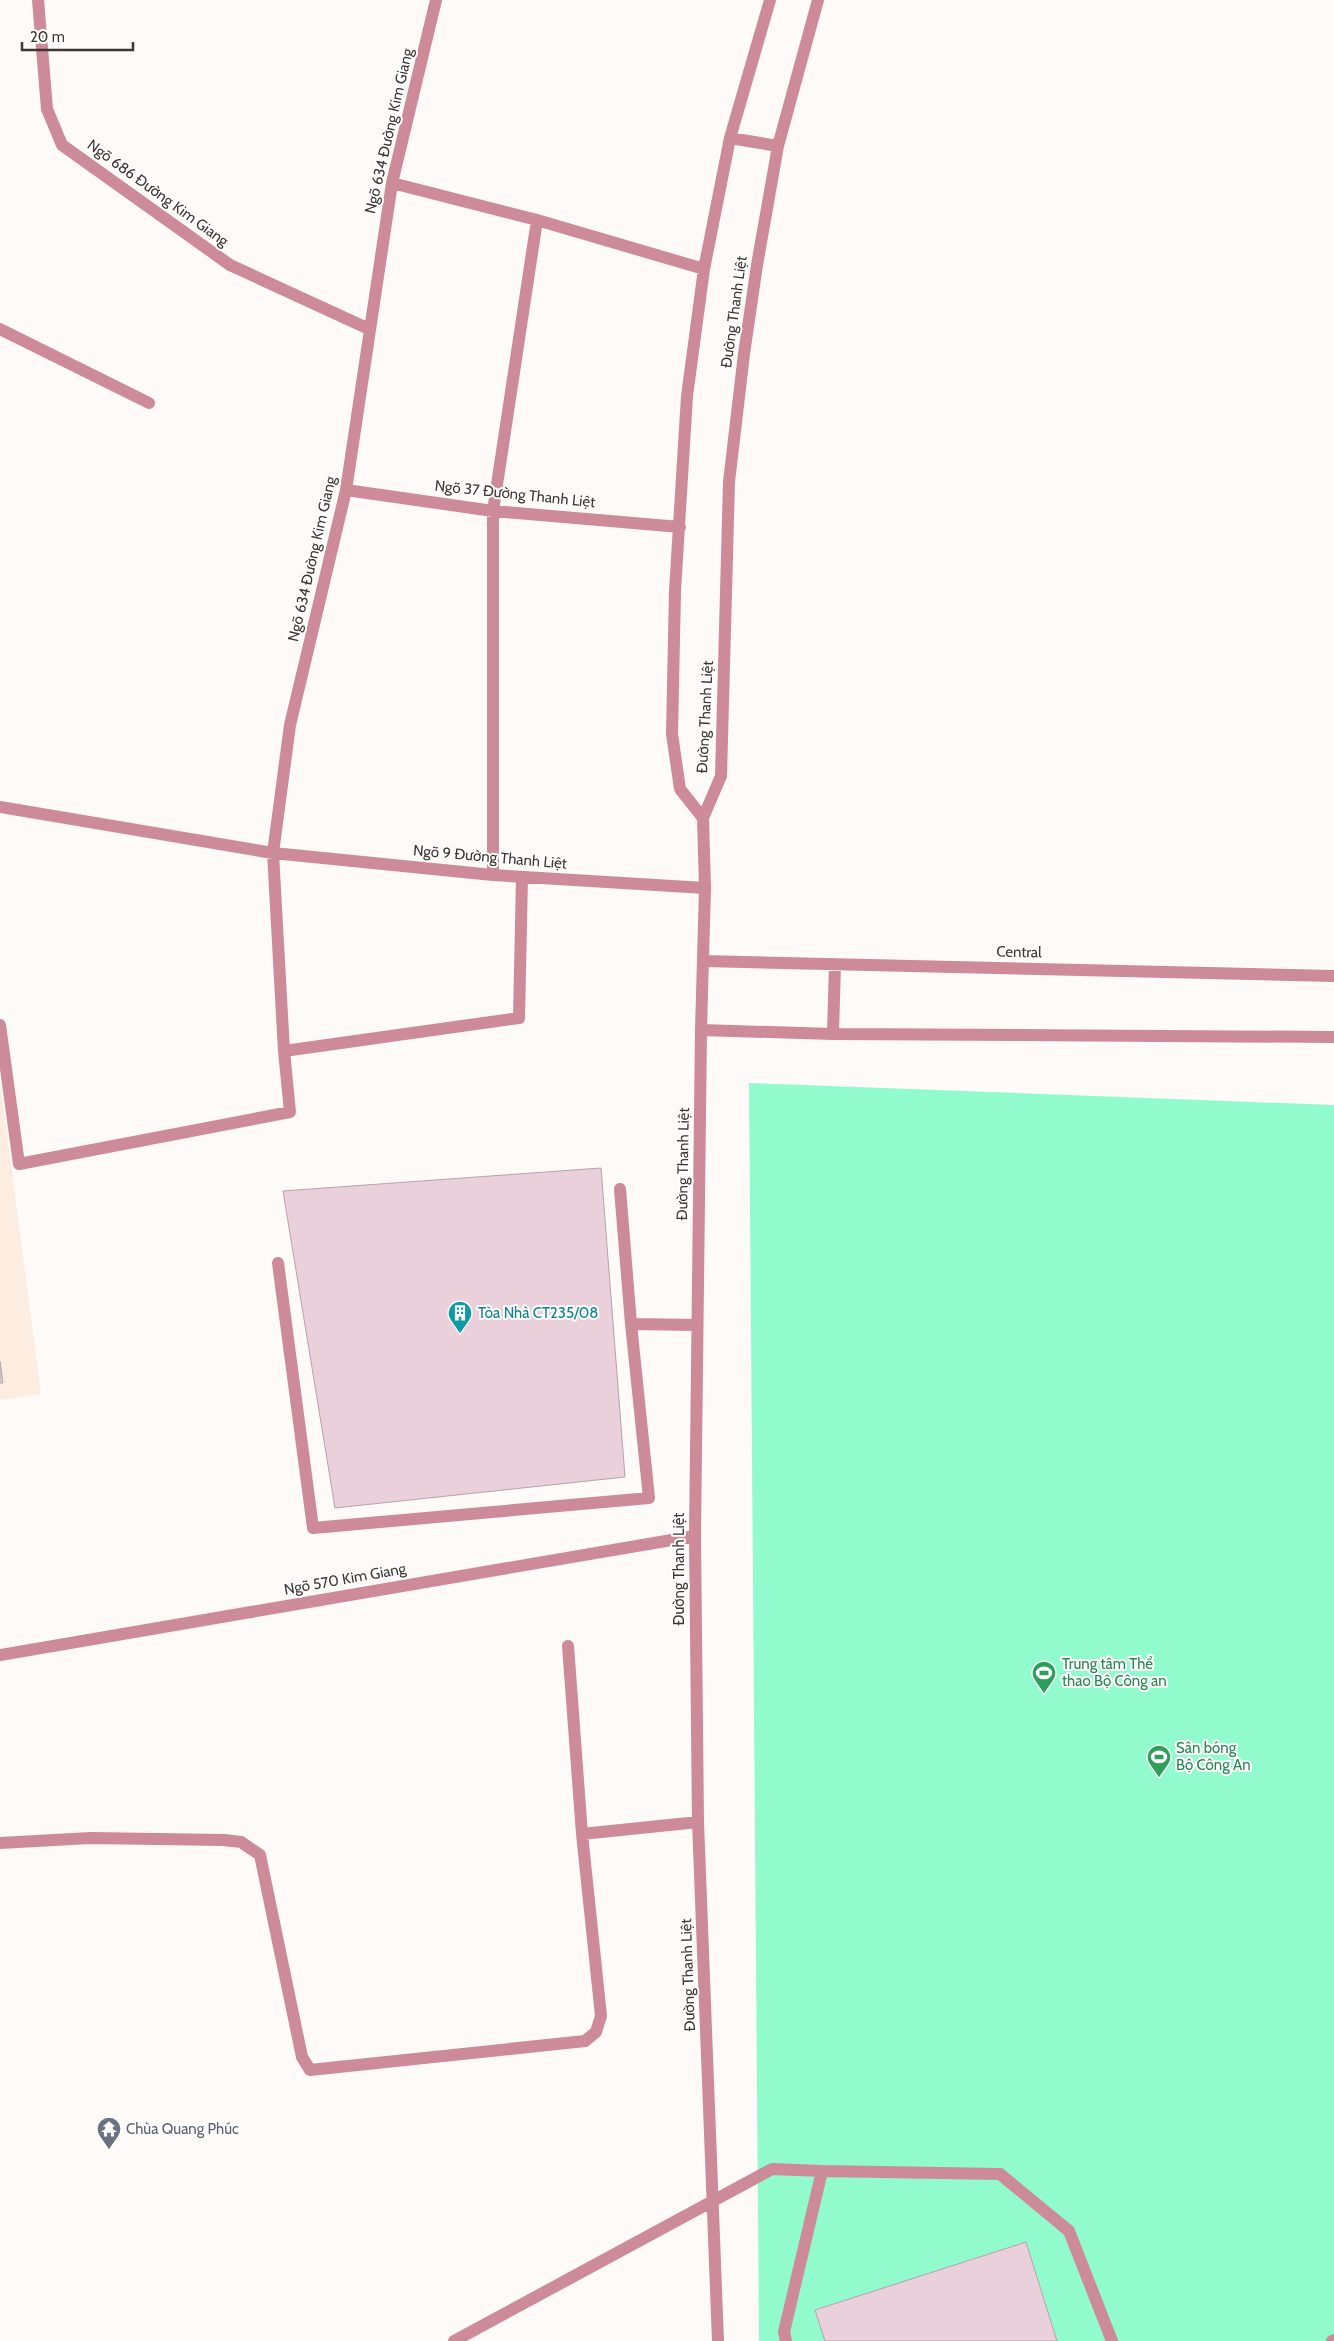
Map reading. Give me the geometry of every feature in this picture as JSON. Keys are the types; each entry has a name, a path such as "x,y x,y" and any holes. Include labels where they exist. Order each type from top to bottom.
{"street":[{"name":"Ngõ 686 Đường Kim Giang","path":"38,0 47,109 62,145 230,264 369,329"},
{"name":"Ngõ 634 Đường Kim Giang","path":"1,1039 18,1164 290,1112 284,1051 273,854 290,725 346,490 392,182 436,0"},
{"path":"703,818 680,789 672,734 674,590 680,527 687,396 704,269 730,138 770,0"},
{"name":"Đường Thanh Liệt","path":"718,2341 698,1822 695,1536 701,1030 705,888 703,818 721,776 730,482 756,264 778,146 818,0"},
{"path":"730,138 778,146"},
{"path":"392,182 537,220 704,269"},
{"path":"493,875 493,511 537,220"},
{"path":"0,329 149,403"},
{"name":"Ngõ 37 Đường Thanh Liệt","path":"346,490 493,511 680,527"},
{"path":"0,807 273,854"},
{"name":"Ngõ 9 Đường Thanh Liệt","path":"273,854 493,875 705,888"},
{"path":"284,1051 519,1018 522,877"},
{"name":"Central","path":"704,961 1334,976"},
{"path":"833,1034 835,964"},
{"path":"0,1025 1,1039"},
{"path":"701,1030 833,1034 1334,1037"},
{"path":"278,1262 313,1528 650,1498 631,1324 620,1189"},
{"path":"631,1324 697,1325"},
{"name":"Ngõ 570 Kim Giang","path":"0,1655 695,1536"},
{"path":"0,1843 90,1838 224,1840 241,1842 260,1855 302,2057 310,2070 585,2041 596,2032 600,2016 582,1834 568,1646"},
{"path":"582,1834 698,1822"},
{"path":"454,2341 772,2169 1000,2174 1069,2231 1112,2341"},
{"path":"786,2341 784,2332 822,2171"}],"shaded area":[{"path":"0,1081 41,1394 0,1400"}],"green space":[{"name":"Trung tâm Thể thao Bộ Công an","path":"749,1083 1334,1105 1334,2341 759,2341"}],"building":[{"name":"Tòa Nhà CT235/08","path":"601,1168 625,1477 335,1508 283,1191"},
{"path":"0,1361 3,1383 0,1383"},
{"path":"1026,2242 1057,2341 825,2341 815,2310"}],"place":[{"name":"Tòa Nhà CT235/08","path":"460,1334"},
{"name":"Trung tâm Thể thao Bộ Công an","path":"1044,1694"},
{"name":"Sân bóng Bộ Công An","path":"1159,1778"},
{"name":"Chùa Quang Phúc","path":"109,2150"}]}
